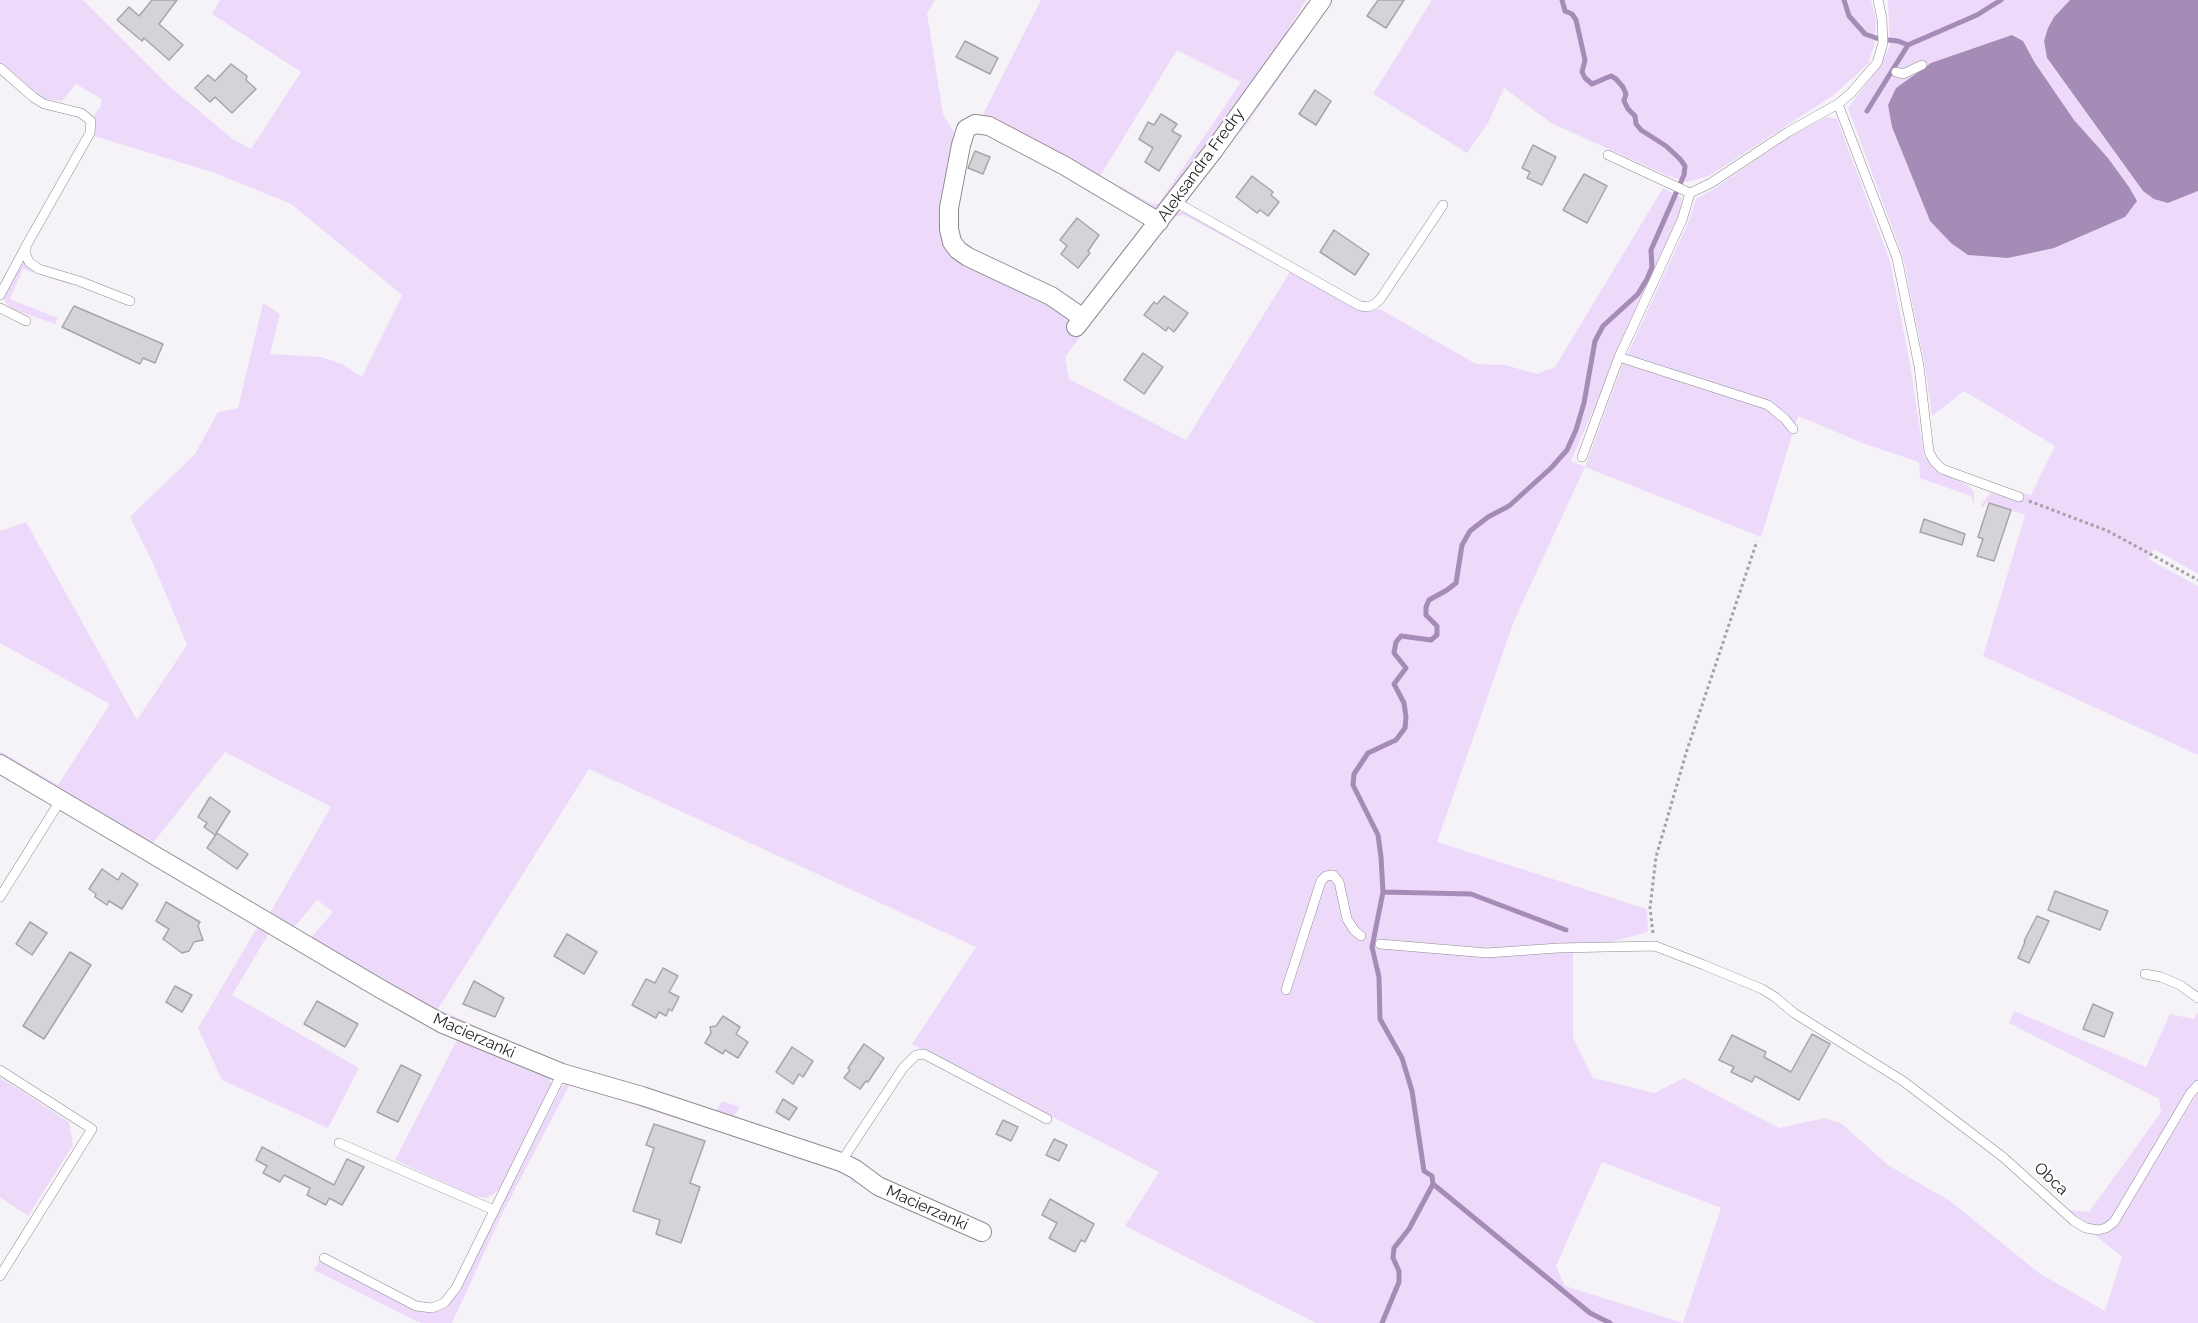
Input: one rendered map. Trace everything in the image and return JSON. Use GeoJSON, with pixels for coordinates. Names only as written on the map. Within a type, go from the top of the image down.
{"type":"FeatureCollection","features":[{"type":"Feature","properties":{"kind":"street","name":"Aleksandra Fredry"},"geometry":{"type":"LineString","coordinates":[[1159,222],[1065,166],[989,126],[975,124],[966,129],[949,208],[949,229],[952,242],[957,250],[968,257],[1051,297],[1079,322],[1159,222],[1322,0]]}},
{"type":"Feature","properties":{"kind":"street","name":"Macierzanki"},"geometry":{"type":"LineString","coordinates":[[0,764],[414,1009],[472,1037],[562,1073],[653,1100],[841,1162],[878,1186],[982,1233]]}},
{"type":"Feature","properties":{"kind":"lane"},"geometry":{"type":"LineString","coordinates":[[1608,155],[1686,191],[1711,183],[1788,132],[1838,104],[1851,93],[1877,63],[1883,43],[1878,0]]}},
{"type":"Feature","properties":{"kind":"lane"},"geometry":{"type":"LineString","coordinates":[[1877,63],[1903,74],[1922,65]]}},
{"type":"Feature","properties":{"kind":"lane"},"geometry":{"type":"LineString","coordinates":[[0,68],[33,98],[44,104],[81,113],[88,117],[92,126],[0,295]]}},
{"type":"Feature","properties":{"kind":"lane"},"geometry":{"type":"LineString","coordinates":[[1838,104],[1897,258],[1919,366],[1929,452],[1942,469],[2019,497]]}},
{"type":"Feature","properties":{"kind":"lane"},"geometry":{"type":"LineString","coordinates":[[1582,457],[1620,357],[1682,220],[1686,191]]}},
{"type":"Feature","properties":{"kind":"lane"},"geometry":{"type":"LineString","coordinates":[[1174,201],[1360,306],[1368,307],[1382,298],[1436,211],[1443,205]]}},
{"type":"Feature","properties":{"kind":"lane"},"geometry":{"type":"LineString","coordinates":[[26,246],[29,262],[39,269],[79,281],[130,301]]}},
{"type":"Feature","properties":{"kind":"lane"},"geometry":{"type":"LineString","coordinates":[[0,308],[26,321]]}},
{"type":"Feature","properties":{"kind":"lane"},"geometry":{"type":"LineString","coordinates":[[1620,357],[1768,405],[1785,418],[1793,429]]}},
{"type":"Feature","properties":{"kind":"lane"},"geometry":{"type":"LineString","coordinates":[[0,897],[60,801]]}},
{"type":"Feature","properties":{"kind":"lane"},"geometry":{"type":"LineString","coordinates":[[1286,990],[1321,881],[1326,876],[1333,875],[1339,882],[1347,919],[1361,936]]}},
{"type":"Feature","properties":{"kind":"lane"},"geometry":{"type":"LineString","coordinates":[[1380,944],[1487,953],[1558,948],[1655,946]]}},
{"type":"Feature","properties":{"kind":"lane","name":"Obca"},"geometry":{"type":"LineString","coordinates":[[1655,946],[1762,989],[1775,997],[1794,1013],[1902,1081],[1977,1136],[2027,1177],[2074,1221],[2086,1228],[2098,1230],[2114,1222],[2190,1094],[2198,1085]]}},
{"type":"Feature","properties":{"kind":"lane"},"geometry":{"type":"LineString","coordinates":[[2145,974],[2161,977],[2180,985],[2198,998]]}},
{"type":"Feature","properties":{"kind":"lane"},"geometry":{"type":"LineString","coordinates":[[841,1162],[903,1068],[916,1055],[924,1054],[1047,1119]]}},
{"type":"Feature","properties":{"kind":"lane"},"geometry":{"type":"LineString","coordinates":[[0,1070],[92,1129],[0,1276]]}},
{"type":"Feature","properties":{"kind":"lane"},"geometry":{"type":"LineString","coordinates":[[324,1258],[416,1306],[432,1308],[444,1303],[450,1297],[562,1073]]}},
{"type":"Feature","properties":{"kind":"lane"},"geometry":{"type":"LineString","coordinates":[[339,1143],[494,1210]]}},
{"type":"Feature","properties":{"kind":"path"},"geometry":{"type":"LineString","coordinates":[[2019,497],[2108,531],[2198,580]]}},
{"type":"Feature","properties":{"kind":"path"},"geometry":{"type":"LineString","coordinates":[[1655,946],[1650,909],[1656,857],[1687,750],[1757,541]]}},
{"type":"Feature","properties":{"kind":"shaded area"},"geometry":{"type":"Polygon","coordinates":[[[0,0],[83,0],[169,86],[233,139],[251,149],[301,72],[212,14],[220,0],[935,0],[927,13],[943,114],[959,141],[950,244],[1063,311],[1070,322],[1112,294],[1065,357],[1069,379],[1186,440],[1290,272],[1184,215],[1172,217],[1176,211],[1184,212],[1360,309],[1367,312],[1380,309],[1476,364],[1505,365],[1537,374],[1555,367],[1663,188],[1682,198],[1678,218],[1571,461],[1585,467],[1514,621],[1437,842],[1647,909],[1648,932],[1573,952],[1573,1038],[1593,1078],[1654,1093],[1684,1078],[1779,1128],[1825,1118],[1842,1124],[1888,1165],[1950,1201],[2039,1273],[2105,1311],[2122,1257],[2095,1235],[2111,1231],[2117,1224],[2198,1092],[2198,1323],[1683,1323],[1316,1323],[1125,1226],[1159,1172],[912,1044],[976,947],[589,769],[438,1009],[474,1025],[473,1033],[309,940],[333,912],[317,900],[293,929],[175,860],[176,856],[270,913],[331,807],[225,752],[149,848],[0,758],[0,751],[58,785],[110,704],[0,643],[0,531],[26,522],[137,720],[187,645],[152,561],[130,517],[195,454],[218,412],[238,408],[263,303],[280,314],[270,354],[321,357],[342,364],[362,377],[402,295],[291,204],[215,173],[94,136],[96,125],[94,115],[101,106],[101,99],[76,84],[62,101],[47,100],[24,86],[0,63],[0,0]],[[1602,1162],[1556,1266],[1565,1286],[1683,1323],[1721,1208],[1602,1162]]]}},
{"type":"Feature","properties":{"kind":"shaded area"},"geometry":{"type":"Polygon","coordinates":[[[1041,0],[1306,0],[1264,69],[1209,148],[1156,211],[1119,192],[1120,186],[1152,204],[1159,203],[1241,82],[1177,50],[1099,178],[983,114],[1041,0]]]}},
{"type":"Feature","properties":{"kind":"shaded area"},"geometry":{"type":"Polygon","coordinates":[[[1432,0],[1871,0],[1876,20],[1874,46],[1868,64],[1835,94],[1709,176],[1687,182],[1666,175],[1551,123],[1504,88],[1488,123],[1467,153],[1373,94],[1432,0]]]}},
{"type":"Feature","properties":{"kind":"shaded area"},"geometry":{"type":"Polygon","coordinates":[[[1888,0],[2070,0],[2054,17],[2044,41],[2047,59],[2143,191],[2168,203],[2198,191],[2198,574],[2154,549],[2148,559],[2198,586],[2198,755],[1983,656],[2025,515],[1987,502],[1980,507],[1990,493],[1996,492],[2020,500],[2023,493],[2031,495],[2055,446],[1964,391],[1932,416],[1925,366],[1903,257],[1848,108],[1881,65],[1890,46],[1888,0]],[[2012,35],[1976,49],[1888,105],[1892,127],[1930,221],[2129,187],[2108,158],[2074,120],[2029,51],[2012,35]]]}},
{"type":"Feature","properties":{"kind":"shaded area"},"geometry":{"type":"Polygon","coordinates":[[[2070,0],[2198,0],[2198,191],[2168,203],[2154,199],[2143,191],[2047,58],[2044,41],[2048,28],[2054,17],[2070,0]]]}},
{"type":"Feature","properties":{"kind":"shaded area"},"geometry":{"type":"Polygon","coordinates":[[[2012,35],[2023,41],[2035,63],[2074,120],[2108,158],[2137,201],[2125,217],[2054,248],[2008,258],[1968,255],[1951,243],[1930,221],[1892,127],[1888,105],[1896,88],[1931,63],[2012,35]]]}},
{"type":"Feature","properties":{"kind":"shaded area"},"geometry":{"type":"Polygon","coordinates":[[[1301,37],[1308,37],[1249,121],[1194,190],[1192,187],[1301,37]]]}},
{"type":"Feature","properties":{"kind":"shaded area"},"geometry":{"type":"Polygon","coordinates":[[[1827,117],[1837,119],[1890,261],[1911,370],[1924,457],[1941,472],[1969,486],[1974,492],[1974,505],[1971,496],[1920,478],[1919,462],[1865,444],[1798,416],[1761,537],[1585,467],[1622,366],[1688,223],[1696,199],[1793,135],[1827,117]]]}},
{"type":"Feature","properties":{"kind":"shaded area"},"geometry":{"type":"Polygon","coordinates":[[[22,259],[25,264],[72,283],[71,285],[23,269],[10,299],[58,318],[55,324],[10,308],[4,300],[5,293],[22,259]]]}},
{"type":"Feature","properties":{"kind":"shaded area"},"geometry":{"type":"Polygon","coordinates":[[[258,926],[269,933],[232,995],[359,1068],[328,1128],[222,1080],[198,1028],[258,926]]]}},
{"type":"Feature","properties":{"kind":"shaded area"},"geometry":{"type":"Polygon","coordinates":[[[2014,1011],[2146,1067],[2170,1014],[2194,1019],[2198,1012],[2198,1079],[2188,1091],[2110,1221],[2102,1225],[2085,1222],[2068,1210],[2089,1212],[2161,1112],[2159,1099],[2009,1023],[2014,1011]]]}},
{"type":"Feature","properties":{"kind":"shaded area"},"geometry":{"type":"Polygon","coordinates":[[[459,1036],[547,1073],[552,1086],[499,1190],[487,1198],[474,1196],[395,1160],[459,1036]]]}},
{"type":"Feature","properties":{"kind":"shaded area"},"geometry":{"type":"Polygon","coordinates":[[[0,1077],[69,1122],[73,1145],[28,1216],[0,1197],[0,1077]]]}},
{"type":"Feature","properties":{"kind":"shaded area"},"geometry":{"type":"Polygon","coordinates":[[[571,1080],[702,1120],[709,1129],[570,1084],[502,1214],[452,1323],[421,1323],[314,1270],[320,1259],[413,1308],[430,1311],[446,1305],[458,1292],[562,1086],[571,1080]]]}},
{"type":"Feature","properties":{"kind":"shaded area"},"geometry":{"type":"Polygon","coordinates":[[[722,1101],[740,1107],[730,1121],[716,1111],[722,1101]]]}},
{"type":"Feature","properties":{"kind":"shaded area"},"geometry":{"type":"Polygon","coordinates":[[[733,1132],[845,1170],[858,1184],[852,1182],[848,1175],[730,1136],[733,1132]]]}},
{"type":"Feature","properties":{"kind":"building"},"geometry":{"type":"Polygon","coordinates":[[[152,0],[177,0],[159,24],[183,45],[169,60],[144,38],[142,41],[117,20],[129,7],[139,16],[152,0]]]}},
{"type":"Feature","properties":{"kind":"building"},"geometry":{"type":"Polygon","coordinates":[[[1378,0],[1404,0],[1386,28],[1367,16],[1378,0]]]}},
{"type":"Feature","properties":{"kind":"building"},"geometry":{"type":"Polygon","coordinates":[[[965,41],[998,58],[990,74],[956,57],[965,41]]]}},
{"type":"Feature","properties":{"kind":"building"},"geometry":{"type":"Polygon","coordinates":[[[231,64],[247,76],[246,80],[256,89],[232,113],[215,97],[210,102],[195,88],[208,75],[215,81],[231,64]]]}},
{"type":"Feature","properties":{"kind":"building"},"geometry":{"type":"Polygon","coordinates":[[[1315,90],[1331,101],[1316,125],[1299,114],[1315,90]]]}},
{"type":"Feature","properties":{"kind":"building"},"geometry":{"type":"Polygon","coordinates":[[[1161,114],[1177,124],[1172,131],[1181,136],[1159,171],[1145,162],[1153,148],[1139,139],[1148,122],[1154,125],[1161,114]]]}},
{"type":"Feature","properties":{"kind":"building"},"geometry":{"type":"Polygon","coordinates":[[[1533,145],[1556,157],[1542,185],[1527,178],[1530,172],[1522,168],[1533,145]]]}},
{"type":"Feature","properties":{"kind":"building"},"geometry":{"type":"Polygon","coordinates":[[[975,151],[990,157],[983,174],[968,168],[975,151]]]}},
{"type":"Feature","properties":{"kind":"building"},"geometry":{"type":"Polygon","coordinates":[[[1584,174],[1607,186],[1587,223],[1563,210],[1584,174]]]}},
{"type":"Feature","properties":{"kind":"building"},"geometry":{"type":"Polygon","coordinates":[[[1252,176],[1273,192],[1271,195],[1279,202],[1268,216],[1260,210],[1257,213],[1236,197],[1252,176]]]}},
{"type":"Feature","properties":{"kind":"building"},"geometry":{"type":"Polygon","coordinates":[[[1077,218],[1099,235],[1088,251],[1090,253],[1078,268],[1061,254],[1067,246],[1060,240],[1077,218]]]}},
{"type":"Feature","properties":{"kind":"building"},"geometry":{"type":"Polygon","coordinates":[[[1334,230],[1369,254],[1355,275],[1320,252],[1334,230]]]}},
{"type":"Feature","properties":{"kind":"building"},"geometry":{"type":"Polygon","coordinates":[[[1164,296],[1188,313],[1174,332],[1168,327],[1166,331],[1144,315],[1154,302],[1157,304],[1164,296]]]}},
{"type":"Feature","properties":{"kind":"building"},"geometry":{"type":"Polygon","coordinates":[[[74,306],[163,344],[155,363],[143,358],[140,364],[62,327],[74,306]]]}},
{"type":"Feature","properties":{"kind":"building"},"geometry":{"type":"Polygon","coordinates":[[[1143,353],[1163,367],[1144,394],[1124,380],[1143,353]]]}},
{"type":"Feature","properties":{"kind":"building"},"geometry":{"type":"Polygon","coordinates":[[[1989,503],[2011,510],[1994,561],[1977,556],[1983,539],[1978,537],[1989,503]]]}},
{"type":"Feature","properties":{"kind":"building"},"geometry":{"type":"Polygon","coordinates":[[[1924,519],[1965,534],[1962,545],[1920,532],[1924,519]]]}},
{"type":"Feature","properties":{"kind":"building"},"geometry":{"type":"Polygon","coordinates":[[[210,797],[230,811],[215,835],[204,827],[207,823],[198,817],[210,797]]]}},
{"type":"Feature","properties":{"kind":"building"},"geometry":{"type":"Polygon","coordinates":[[[217,833],[248,854],[237,869],[207,848],[217,833]]]}},
{"type":"Feature","properties":{"kind":"building"},"geometry":{"type":"Polygon","coordinates":[[[102,869],[118,880],[122,873],[138,884],[122,909],[109,901],[107,905],[95,897],[96,894],[89,889],[102,869]]]}},
{"type":"Feature","properties":{"kind":"building"},"geometry":{"type":"Polygon","coordinates":[[[2055,891],[2108,911],[2100,930],[2048,910],[2055,891]]]}},
{"type":"Feature","properties":{"kind":"building"},"geometry":{"type":"Polygon","coordinates":[[[166,902],[200,922],[198,926],[203,940],[194,942],[189,951],[182,953],[163,939],[169,929],[156,921],[166,902]]]}},
{"type":"Feature","properties":{"kind":"building"},"geometry":{"type":"Polygon","coordinates":[[[2037,916],[2049,921],[2029,963],[2018,958],[2037,916]]]}},
{"type":"Feature","properties":{"kind":"building"},"geometry":{"type":"Polygon","coordinates":[[[30,922],[47,933],[32,955],[16,944],[30,922]]]}},
{"type":"Feature","properties":{"kind":"building"},"geometry":{"type":"Polygon","coordinates":[[[567,934],[597,952],[584,974],[554,956],[567,934]]]}},
{"type":"Feature","properties":{"kind":"building"},"geometry":{"type":"Polygon","coordinates":[[[70,952],[91,965],[44,1039],[23,1026],[70,952]]]}},
{"type":"Feature","properties":{"kind":"building"},"geometry":{"type":"Polygon","coordinates":[[[663,968],[678,976],[669,992],[679,997],[672,1011],[669,1009],[666,1016],[659,1012],[656,1018],[632,1005],[646,979],[655,983],[663,968]]]}},
{"type":"Feature","properties":{"kind":"building"},"geometry":{"type":"Polygon","coordinates":[[[474,981],[504,998],[495,1017],[463,1004],[474,981]]]}},
{"type":"Feature","properties":{"kind":"building"},"geometry":{"type":"Polygon","coordinates":[[[175,986],[192,995],[182,1012],[166,1002],[175,986]]]}},
{"type":"Feature","properties":{"kind":"building"},"geometry":{"type":"Polygon","coordinates":[[[317,1001],[358,1024],[345,1047],[304,1024],[317,1001]]]}},
{"type":"Feature","properties":{"kind":"building"},"geometry":{"type":"Polygon","coordinates":[[[2093,1004],[2113,1013],[2104,1037],[2083,1029],[2093,1004]]]}},
{"type":"Feature","properties":{"kind":"building"},"geometry":{"type":"Polygon","coordinates":[[[723,1016],[740,1027],[736,1034],[748,1042],[738,1058],[725,1050],[723,1054],[705,1043],[711,1033],[710,1027],[716,1026],[723,1016]]]}},
{"type":"Feature","properties":{"kind":"building"},"geometry":{"type":"Polygon","coordinates":[[[1812,1034],[1830,1044],[1799,1100],[1755,1076],[1752,1082],[1731,1072],[1734,1067],[1719,1060],[1732,1035],[1766,1052],[1764,1057],[1791,1072],[1812,1034]]]}},
{"type":"Feature","properties":{"kind":"building"},"geometry":{"type":"Polygon","coordinates":[[[864,1044],[884,1058],[868,1082],[866,1081],[860,1089],[844,1078],[864,1044]]]}},
{"type":"Feature","properties":{"kind":"building"},"geometry":{"type":"Polygon","coordinates":[[[792,1047],[813,1061],[803,1077],[799,1074],[793,1084],[776,1072],[792,1047]]]}},
{"type":"Feature","properties":{"kind":"building"},"geometry":{"type":"Polygon","coordinates":[[[401,1065],[421,1075],[398,1122],[377,1112],[401,1065]]]}},
{"type":"Feature","properties":{"kind":"building"},"geometry":{"type":"Polygon","coordinates":[[[783,1099],[797,1108],[789,1120],[776,1112],[783,1099]]]}},
{"type":"Feature","properties":{"kind":"building"},"geometry":{"type":"Polygon","coordinates":[[[1003,1120],[1018,1127],[1011,1141],[996,1134],[1003,1120]]]}},
{"type":"Feature","properties":{"kind":"building"},"geometry":{"type":"Polygon","coordinates":[[[654,1124],[705,1141],[690,1183],[700,1187],[681,1243],[656,1234],[660,1220],[633,1211],[654,1148],[646,1145],[654,1124]]]}},
{"type":"Feature","properties":{"kind":"building"},"geometry":{"type":"Polygon","coordinates":[[[1054,1139],[1067,1145],[1059,1161],[1046,1155],[1054,1139]]]}},
{"type":"Feature","properties":{"kind":"building"},"geometry":{"type":"Polygon","coordinates":[[[262,1147],[334,1185],[347,1159],[364,1167],[342,1205],[329,1198],[326,1205],[307,1195],[310,1188],[284,1175],[280,1182],[263,1173],[267,1166],[256,1160],[262,1147]]]}},
{"type":"Feature","properties":{"kind":"building"},"geometry":{"type":"Polygon","coordinates":[[[1050,1199],[1094,1224],[1085,1242],[1081,1240],[1075,1252],[1049,1238],[1057,1223],[1042,1215],[1050,1199]]]}},
{"type":"Feature","properties":{"kind":"waterway"},"geometry":{"type":"LineString","coordinates":[[1382,1323],[1399,1282],[1399,1271],[1393,1258],[1394,1248],[1409,1229],[1433,1184],[1432,1176],[1424,1171],[1412,1091],[1402,1058],[1380,1019],[1379,977],[1372,947],[1383,892],[1381,857],[1378,835],[1353,785],[1354,774],[1368,753],[1396,740],[1405,728],[1404,703],[1394,684],[1406,668],[1394,653],[1396,642],[1401,636],[1431,640],[1437,635],[1437,626],[1426,615],[1426,607],[1429,600],[1456,583],[1462,545],[1470,531],[1488,517],[1509,506],[1551,468],[1567,450],[1584,403],[1595,341],[1603,326],[1638,294],[1647,279],[1652,267],[1651,250],[1684,175],[1685,166],[1680,159],[1636,124],[1635,116],[1624,101],[1626,94],[1623,87],[1616,79],[1611,76],[1592,84],[1585,78],[1582,72],[1585,60],[1576,20],[1572,14],[1565,11],[1562,0]]}},
{"type":"Feature","properties":{"kind":"waterway"},"geometry":{"type":"LineString","coordinates":[[1844,0],[1849,16],[1865,34],[1908,45],[1977,15],[2001,0]]}},
{"type":"Feature","properties":{"kind":"waterway"},"geometry":{"type":"LineString","coordinates":[[1867,111],[1908,45]]}},
{"type":"Feature","properties":{"kind":"waterway"},"geometry":{"type":"LineString","coordinates":[[1383,892],[1471,894],[1566,930]]}},
{"type":"Feature","properties":{"kind":"waterway"},"geometry":{"type":"LineString","coordinates":[[1433,1184],[1590,1313],[1610,1323]]}}]}
